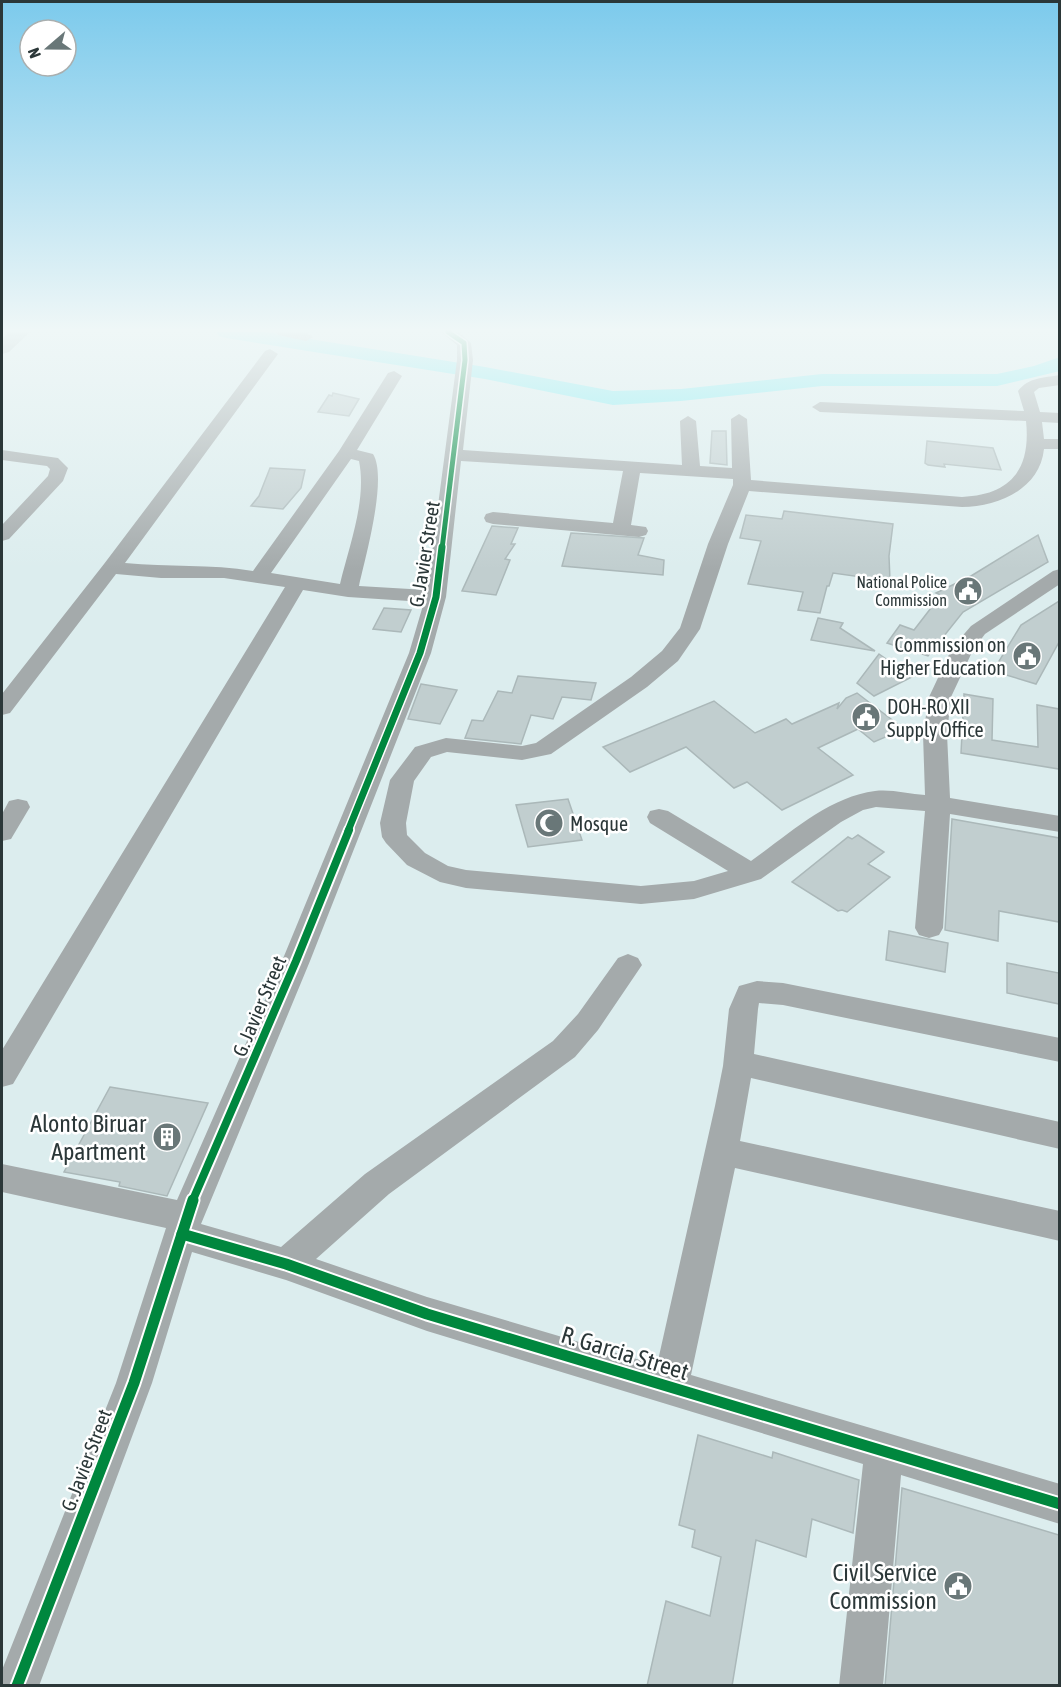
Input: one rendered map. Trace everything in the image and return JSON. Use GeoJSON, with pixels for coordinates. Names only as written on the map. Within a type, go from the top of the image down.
{"type":"FeatureCollection","features":[{"type":"Feature","properties":{"kind":"street"},"geometry":{"type":"LineString","coordinates":[[2,708],[111,568],[228,411]]}},
{"type":"Feature","properties":{"kind":"street"},"geometry":{"type":"LineString","coordinates":[[258,578],[347,452],[373,411]]}},
{"type":"Feature","properties":{"kind":"street","name":"G. Javier Street"},"geometry":{"type":"LineString","coordinates":[[17,1686],[134,1383],[184,1226],[296,961],[420,653],[436,597],[460,411]]}},
{"type":"Feature","properties":{"kind":"street"},"geometry":{"type":"LineString","coordinates":[[900,411],[1059,418]]}},
{"type":"Feature","properties":{"kind":"street"},"geometry":{"type":"LineString","coordinates":[[455,454],[691,470],[742,479],[979,502],[1003,493],[1028,474],[1033,461],[1035,444],[1032,411]]}},
{"type":"Feature","properties":{"kind":"street"},"geometry":{"type":"LineString","coordinates":[[739,419],[742,479],[690,629],[670,656],[639,682],[543,749],[522,753],[446,745],[423,752],[402,780],[393,823],[395,837],[404,849],[416,860],[440,873],[466,879],[641,895],[694,890],[752,873],[832,816],[855,804],[876,799],[938,804],[1059,824]]}},
{"type":"Feature","properties":{"kind":"street"},"geometry":{"type":"LineString","coordinates":[[688,421],[691,470]]}},
{"type":"Feature","properties":{"kind":"street"},"geometry":{"type":"LineString","coordinates":[[1035,444],[1059,444]]}},
{"type":"Feature","properties":{"kind":"street"},"geometry":{"type":"LineString","coordinates":[[347,452],[367,458],[370,473],[348,591]]}},
{"type":"Feature","properties":{"kind":"street"},"geometry":{"type":"LineString","coordinates":[[2,456],[52,462],[59,468],[57,477],[2,535]]}},
{"type":"Feature","properties":{"kind":"street"},"geometry":{"type":"LineString","coordinates":[[493,518],[630,530],[633,465]]}},
{"type":"Feature","properties":{"kind":"street"},"geometry":{"type":"LineString","coordinates":[[111,568],[180,573],[224,572],[348,591],[436,597]]}},
{"type":"Feature","properties":{"kind":"street"},"geometry":{"type":"LineString","coordinates":[[929,928],[938,804],[934,734],[940,697],[963,648],[978,630],[996,615],[1059,575]]}},
{"type":"Feature","properties":{"kind":"street"},"geometry":{"type":"LineString","coordinates":[[2,1075],[297,584]]}},
{"type":"Feature","properties":{"kind":"street"},"geometry":{"type":"LineString","coordinates":[[2,833],[18,807]]}},
{"type":"Feature","properties":{"kind":"street"},"geometry":{"type":"LineString","coordinates":[[659,817],[752,873]]}},
{"type":"Feature","properties":{"kind":"street"},"geometry":{"type":"LineString","coordinates":[[286,1264],[377,1184],[564,1048],[588,1022],[628,965]]}},
{"type":"Feature","properties":{"kind":"street"},"geometry":{"type":"LineString","coordinates":[[670,1386],[722,1151],[738,1063],[746,999],[749,994],[757,992],[794,996],[1059,1050]]}},
{"type":"Feature","properties":{"kind":"street"},"geometry":{"type":"LineString","coordinates":[[738,1063],[1059,1136]]}},
{"type":"Feature","properties":{"kind":"street"},"geometry":{"type":"LineString","coordinates":[[722,1151],[1059,1226]]}},
{"type":"Feature","properties":{"kind":"street","name":"R. Garcia Street"},"geometry":{"type":"LineString","coordinates":[[2,1178],[184,1226],[427,1314],[1059,1504]]}},
{"type":"Feature","properties":{"kind":"street"},"geometry":{"type":"LineString","coordinates":[[861,1686],[884,1451]]}},
{"type":"Feature","properties":{"kind":"building"},"geometry":{"type":"Polygon","coordinates":[[[319,411],[352,411],[349,416],[319,411]]]}},
{"type":"Feature","properties":{"kind":"building"},"geometry":{"type":"Polygon","coordinates":[[[712,431],[726,431],[727,465],[710,463],[712,431]]]}},
{"type":"Feature","properties":{"kind":"building"},"geometry":{"type":"Polygon","coordinates":[[[927,441],[993,448],[1001,470],[944,464],[945,467],[928,465],[925,463],[927,441]]]}},
{"type":"Feature","properties":{"kind":"building"},"geometry":{"type":"Polygon","coordinates":[[[270,468],[305,470],[301,488],[283,509],[251,506],[259,496],[270,468]]]}},
{"type":"Feature","properties":{"kind":"building"},"geometry":{"type":"Polygon","coordinates":[[[784,511],[893,524],[889,556],[890,581],[833,573],[820,613],[798,610],[803,592],[748,584],[761,541],[740,538],[746,515],[782,519],[784,511]]]}},
{"type":"Feature","properties":{"kind":"building"},"geometry":{"type":"Polygon","coordinates":[[[492,526],[518,528],[511,544],[515,544],[505,559],[510,560],[496,595],[462,591],[492,526]]]}},
{"type":"Feature","properties":{"kind":"building"},"geometry":{"type":"Polygon","coordinates":[[[571,533],[644,538],[638,555],[664,560],[663,575],[562,566],[571,533]]]}},
{"type":"Feature","properties":{"kind":"building"},"geometry":{"type":"Polygon","coordinates":[[[1038,535],[1048,562],[963,612],[928,656],[887,643],[900,625],[914,630],[941,595],[936,593],[971,576],[1038,535]]]}},
{"type":"Feature","properties":{"kind":"building","name":"Commission on Higher Education"},"geometry":{"type":"Polygon","coordinates":[[[1059,601],[1059,642],[1036,684],[993,671],[1021,625],[1059,601]]]}},
{"type":"Feature","properties":{"kind":"building"},"geometry":{"type":"Polygon","coordinates":[[[384,608],[411,610],[401,632],[373,629],[384,608]]]}},
{"type":"Feature","properties":{"kind":"building"},"geometry":{"type":"Polygon","coordinates":[[[818,618],[843,623],[840,628],[875,651],[811,640],[818,618]]]}},
{"type":"Feature","properties":{"kind":"building"},"geometry":{"type":"Polygon","coordinates":[[[879,654],[912,677],[874,696],[857,683],[879,654]]]}},
{"type":"Feature","properties":{"kind":"building"},"geometry":{"type":"Polygon","coordinates":[[[518,676],[596,683],[591,700],[562,697],[553,719],[531,715],[521,744],[465,738],[472,720],[483,721],[498,691],[512,693],[518,676]]]}},
{"type":"Feature","properties":{"kind":"building"},"geometry":{"type":"Polygon","coordinates":[[[421,684],[457,690],[440,724],[408,719],[421,684]]]}},
{"type":"Feature","properties":{"kind":"building"},"geometry":{"type":"Polygon","coordinates":[[[857,693],[904,729],[874,742],[858,729],[818,748],[853,775],[782,810],[747,782],[734,788],[686,747],[630,772],[603,747],[714,701],[755,733],[786,719],[792,724],[839,703],[837,709],[846,698],[857,693]]]}},
{"type":"Feature","properties":{"kind":"building"},"geometry":{"type":"Polygon","coordinates":[[[964,694],[993,699],[992,740],[1038,747],[1037,705],[1059,709],[1059,769],[961,753],[964,694]]]}},
{"type":"Feature","properties":{"kind":"building","name":"Mosque"},"geometry":{"type":"Polygon","coordinates":[[[568,799],[582,840],[528,847],[516,805],[568,799]]]}},
{"type":"Feature","properties":{"kind":"building"},"geometry":{"type":"Polygon","coordinates":[[[952,819],[1059,838],[1059,922],[999,911],[998,941],[945,930],[952,819]]]}},
{"type":"Feature","properties":{"kind":"building"},"geometry":{"type":"Polygon","coordinates":[[[858,835],[884,852],[868,864],[890,877],[847,912],[838,911],[792,882],[848,837],[852,839],[858,835]]]}},
{"type":"Feature","properties":{"kind":"building"},"geometry":{"type":"Polygon","coordinates":[[[889,931],[948,943],[945,972],[886,960],[889,931]]]}},
{"type":"Feature","properties":{"kind":"building"},"geometry":{"type":"Polygon","coordinates":[[[1007,963],[1059,973],[1059,1004],[1007,993],[1007,963]]]}},
{"type":"Feature","properties":{"kind":"building","name":"Alonto Biruar Apartment"},"geometry":{"type":"Polygon","coordinates":[[[110,1087],[208,1103],[167,1196],[119,1186],[120,1182],[64,1172],[110,1087]]]}},
{"type":"Feature","properties":{"kind":"building"},"geometry":{"type":"Polygon","coordinates":[[[698,1435],[772,1458],[773,1452],[859,1480],[853,1533],[812,1519],[806,1557],[756,1540],[732,1686],[647,1686],[666,1601],[710,1616],[721,1557],[692,1547],[695,1530],[679,1525],[698,1435]]]}},
{"type":"Feature","properties":{"kind":"building"},"geometry":{"type":"Polygon","coordinates":[[[902,1488],[1059,1535],[1059,1686],[885,1686],[902,1488]]]}},
{"type":"Feature","properties":{"kind":"cycle path"},"geometry":{"type":"LineString","coordinates":[[17,1686],[134,1383],[186,1217],[296,961],[420,653],[436,597],[459,411]]}},
{"type":"Feature","properties":{"kind":"cycle path"},"geometry":{"type":"LineString","coordinates":[[182,1234],[286,1264],[427,1314],[1060,1504]]}},
{"type":"Feature","properties":{"kind":"place","name":"National Police Commission"},"geometry":{"type":"Point","coordinates":[968,591]}},
{"type":"Feature","properties":{"kind":"place","name":"Commission on Higher Education"},"geometry":{"type":"Point","coordinates":[1027,656]}},
{"type":"Feature","properties":{"kind":"place","name":"DOH-RO XII Supply Office"},"geometry":{"type":"Point","coordinates":[866,717]}},
{"type":"Feature","properties":{"kind":"place","name":"Mosque"},"geometry":{"type":"Point","coordinates":[549,823]}},
{"type":"Feature","properties":{"kind":"place","name":"Alonto Biruar Apartment"},"geometry":{"type":"Point","coordinates":[167,1137]}},
{"type":"Feature","properties":{"kind":"place","name":"Civil Service Commission"},"geometry":{"type":"Point","coordinates":[958,1586]}}]}
